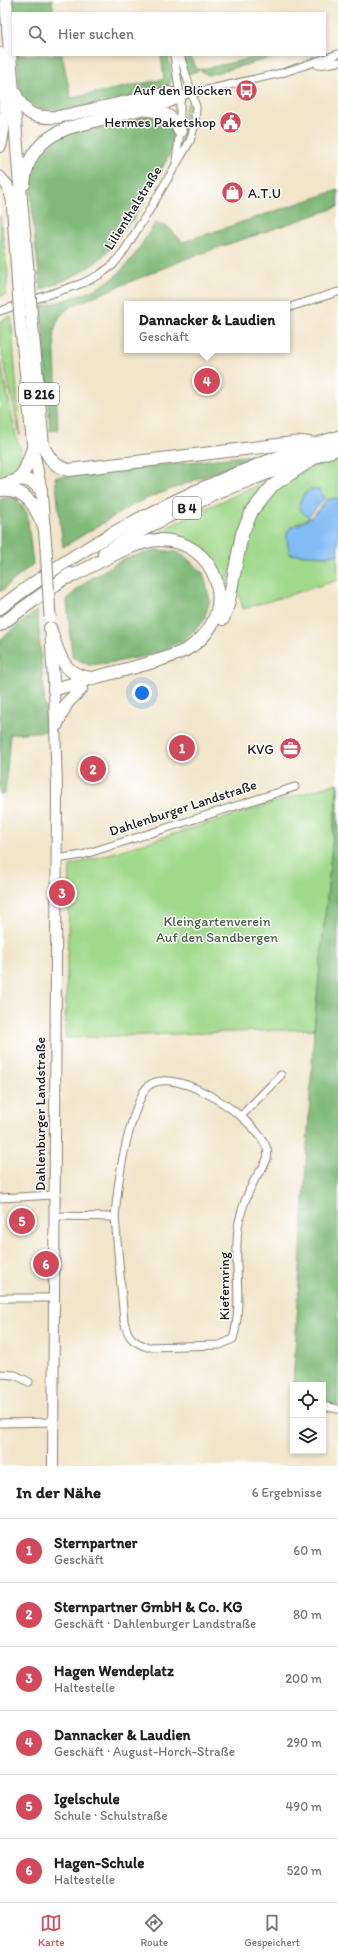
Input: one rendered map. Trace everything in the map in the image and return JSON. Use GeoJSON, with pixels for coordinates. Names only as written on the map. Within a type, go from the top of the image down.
{"type":"FeatureCollection","features":[{"type":"Feature","properties":{"kind":"highway","name":"B 216"},"geometry":{"type":"LineString","coordinates":[[6,0],[12,86],[16,200]]}},
{"type":"Feature","properties":{"kind":"highway","name":"B 216"},"geometry":{"type":"LineString","coordinates":[[0,54],[16,200],[26,316],[35,342],[38,447]]}},
{"type":"Feature","properties":{"kind":"highway"},"geometry":{"type":"LineString","coordinates":[[12,86],[23,108],[30,115],[41,118],[58,117],[168,93],[180,96]]}},
{"type":"Feature","properties":{"kind":"highway"},"geometry":{"type":"LineString","coordinates":[[16,200],[28,161],[44,140],[68,128],[167,102],[180,96]]}},
{"type":"Feature","properties":{"kind":"highway"},"geometry":{"type":"LineString","coordinates":[[142,109],[161,111],[177,124],[180,131]]}},
{"type":"Feature","properties":{"kind":"highway"},"geometry":{"type":"LineString","coordinates":[[0,146],[3,138],[6,114]]}},
{"type":"Feature","properties":{"kind":"highway","name":"B 4"},"geometry":{"type":"LineString","coordinates":[[0,625],[63,579],[109,550],[181,511],[317,450],[338,437]]}},
{"type":"Feature","properties":{"kind":"highway"},"geometry":{"type":"LineString","coordinates":[[18,479],[38,447],[58,467],[70,470],[302,442],[317,450],[272,486],[252,511],[242,534],[224,616],[219,628],[204,644],[179,658],[82,689],[66,691],[54,690]]}},
{"type":"Feature","properties":{"kind":"highway","name":"B 4"},"geometry":{"type":"LineString","coordinates":[[0,608],[59,565],[176,500],[251,467],[317,450],[338,449]]}},
{"type":"Feature","properties":{"kind":"highway"},"geometry":{"type":"LineString","coordinates":[[0,486],[18,479],[30,480],[41,490]]}},
{"type":"Feature","properties":{"kind":"highway"},"geometry":{"type":"LineString","coordinates":[[0,490],[14,490],[28,497],[44,526]]}},
{"type":"Feature","properties":{"kind":"highway"},"geometry":{"type":"LineString","coordinates":[[54,690],[178,653],[191,647],[201,640],[207,632],[217,614],[219,598],[216,580],[210,567],[192,549],[169,541],[157,540],[135,546],[63,579]]}},
{"type":"Feature","properties":{"kind":"highway"},"geometry":{"type":"LineString","coordinates":[[0,601],[11,594],[21,592]]}},
{"type":"Feature","properties":{"kind":"highway"},"geometry":{"type":"LineString","coordinates":[[50,622],[66,667],[78,676],[97,678]]}},
{"type":"Feature","properties":{"kind":"highway"},"geometry":{"type":"LineString","coordinates":[[56,729],[67,703],[82,689]]}},
{"type":"Feature","properties":{"kind":"main road"},"geometry":{"type":"LineString","coordinates":[[0,177],[16,200]]}},
{"type":"Feature","properties":{"kind":"main road","name":"B 216"},"geometry":{"type":"LineString","coordinates":[[38,447],[46,548],[56,729]]}},
{"type":"Feature","properties":{"kind":"main road","name":"Dahlenburger Landstraße"},"geometry":{"type":"LineString","coordinates":[[53,1466],[56,729]]}},
{"type":"Feature","properties":{"kind":"street"},"geometry":{"type":"LineString","coordinates":[[300,68],[338,54]]}},
{"type":"Feature","properties":{"kind":"street"},"geometry":{"type":"LineString","coordinates":[[174,56],[180,96],[300,68],[338,62]]}},
{"type":"Feature","properties":{"kind":"street"},"geometry":{"type":"LineString","coordinates":[[180,56],[193,93]]}},
{"type":"Feature","properties":{"kind":"street","name":"Lilienthalstraße"},"geometry":{"type":"LineString","coordinates":[[0,311],[83,283],[99,275],[113,264],[139,229],[175,163],[190,141],[195,124],[196,108],[193,93]]}},
{"type":"Feature","properties":{"kind":"street","name":"Lilienthalstraße"},"geometry":{"type":"LineString","coordinates":[[175,163],[180,131],[180,96]]}},
{"type":"Feature","properties":{"kind":"street"},"geometry":{"type":"LineString","coordinates":[[290,307],[338,292]]}},
{"type":"Feature","properties":{"kind":"street","name":"Dahlenburger Landstraße"},"geometry":{"type":"LineString","coordinates":[[56,859],[82,855],[295,787]]}},
{"type":"Feature","properties":{"kind":"street"},"geometry":{"type":"LineString","coordinates":[[241,1116],[281,1075]]}},
{"type":"Feature","properties":{"kind":"street","name":"Kiefernring"},"geometry":{"type":"LineString","coordinates":[[166,1081],[179,1083],[211,1095],[241,1116],[262,1138],[268,1150],[267,1161],[255,1179],[246,1199],[239,1222],[237,1245],[237,1326],[233,1339],[220,1345],[147,1347],[136,1343],[128,1334],[124,1321],[115,1217],[117,1193],[124,1150],[133,1119],[148,1086],[155,1082],[166,1081]]}},
{"type":"Feature","properties":{"kind":"street"},"geometry":{"type":"LineString","coordinates":[[0,1198],[54,1195]]}},
{"type":"Feature","properties":{"kind":"street"},"geometry":{"type":"LineString","coordinates":[[54,1216],[115,1217]]}},
{"type":"Feature","properties":{"kind":"street"},"geometry":{"type":"LineString","coordinates":[[0,1298],[53,1298]]}},
{"type":"Feature","properties":{"kind":"street"},"geometry":{"type":"LineString","coordinates":[[0,1374],[16,1375],[29,1382]]}},
{"type":"Feature","properties":{"kind":"street"},"geometry":{"type":"LineString","coordinates":[[326,1407],[338,1409]]}},
{"type":"Feature","properties":{"kind":"street"},"geometry":{"type":"LineString","coordinates":[[0,1424],[53,1422]]}},
{"type":"Feature","properties":{"kind":"green space"},"geometry":{"type":"Polygon","coordinates":[[[13,0],[52,0],[54,12],[14,12],[13,0]]]}},
{"type":"Feature","properties":{"kind":"green space"},"geometry":{"type":"Polygon","coordinates":[[[17,56],[62,56],[71,98],[164,79],[161,56],[168,56],[172,80],[167,87],[156,92],[61,110],[39,109],[20,97],[17,56]]]}},
{"type":"Feature","properties":{"kind":"green space"},"geometry":{"type":"Polygon","coordinates":[[[183,56],[190,56],[198,70],[262,56],[278,56],[208,75],[200,70],[188,74],[183,56]]]}},
{"type":"Feature","properties":{"kind":"green space"},"geometry":{"type":"Polygon","coordinates":[[[188,103],[191,108],[192,121],[179,154],[185,109],[188,103]]]}},
{"type":"Feature","properties":{"kind":"green space"},"geometry":{"type":"Polygon","coordinates":[[[151,115],[164,120],[168,124],[172,133],[171,152],[133,220],[126,226],[108,251],[94,264],[68,279],[41,290],[32,208],[33,176],[35,163],[39,156],[50,143],[66,135],[102,124],[151,115]]]}},
{"type":"Feature","properties":{"kind":"green space"},"geometry":{"type":"Polygon","coordinates":[[[338,190],[338,207],[188,258],[71,306],[60,316],[54,330],[58,430],[50,431],[41,307],[87,293],[112,279],[131,260],[155,223],[160,223],[168,227],[183,242],[338,190]]]}},
{"type":"Feature","properties":{"kind":"green space"},"geometry":{"type":"Polygon","coordinates":[[[0,216],[8,276],[5,295],[0,297],[0,216]]]}},
{"type":"Feature","properties":{"kind":"green space"},"geometry":{"type":"Polygon","coordinates":[[[11,316],[20,436],[0,344],[0,321],[11,316]]]}},
{"type":"Feature","properties":{"kind":"green space"},"geometry":{"type":"Polygon","coordinates":[[[0,360],[17,440],[21,449],[20,458],[12,474],[0,478],[0,360]]]}},
{"type":"Feature","properties":{"kind":"green space"},"geometry":{"type":"Polygon","coordinates":[[[262,454],[136,503],[63,547],[55,477],[262,454]]]}},
{"type":"Feature","properties":{"kind":"green space"},"geometry":{"type":"Polygon","coordinates":[[[338,460],[338,498],[326,500],[319,490],[305,493],[299,503],[310,518],[291,526],[290,554],[326,556],[338,554],[338,580],[243,609],[238,590],[242,558],[256,514],[275,489],[313,466],[338,460]]]}},
{"type":"Feature","properties":{"kind":"green space"},"geometry":{"type":"Polygon","coordinates":[[[273,478],[247,507],[226,590],[215,563],[204,549],[196,543],[177,536],[150,537],[189,516],[273,478]]]}},
{"type":"Feature","properties":{"kind":"green space"},"geometry":{"type":"Polygon","coordinates":[[[15,497],[27,513],[33,564],[0,592],[0,498],[15,497]]]}},
{"type":"Feature","properties":{"kind":"green space"},"geometry":{"type":"Polygon","coordinates":[[[155,550],[180,552],[203,573],[210,600],[203,622],[185,639],[155,654],[116,662],[89,665],[72,657],[67,599],[87,581],[124,559],[155,550]]]}},
{"type":"Feature","properties":{"kind":"green space"},"geometry":{"type":"Polygon","coordinates":[[[37,610],[47,731],[10,734],[5,794],[0,794],[0,640],[37,610]]]}},
{"type":"Feature","properties":{"kind":"green space","name":"Kleingartenverein Auf den Sandbergen"},"geometry":{"type":"Polygon","coordinates":[[[338,783],[314,1029],[65,1038],[70,866],[338,783]]]}},
{"type":"Feature","properties":{"kind":"green space"},"geometry":{"type":"Polygon","coordinates":[[[338,783],[338,1406],[326,1403],[326,1382],[293,1382],[314,1029],[338,783]]]}},
{"type":"Feature","properties":{"kind":"water"},"geometry":{"type":"Polygon","coordinates":[[[311,489],[319,490],[324,499],[308,517],[301,511],[299,504],[303,496],[311,489]]]}},
{"type":"Feature","properties":{"kind":"water"},"geometry":{"type":"Polygon","coordinates":[[[338,498],[338,554],[326,556],[290,554],[287,538],[287,533],[289,530],[309,519],[316,513],[326,500],[338,498]]]}},
{"type":"Feature","properties":{"kind":"place","name":"Auf den Blöcken"},"geometry":{"type":"Point","coordinates":[247,90]}},
{"type":"Feature","properties":{"kind":"place","name":"Hermes Paketshop"},"geometry":{"type":"Point","coordinates":[231,122]}},
{"type":"Feature","properties":{"kind":"place","name":"A.T.U"},"geometry":{"type":"Point","coordinates":[233,193]}},
{"type":"Feature","properties":{"kind":"place","name":"Dannacker & Laudien"},"geometry":{"type":"Point","coordinates":[207,381]}},
{"type":"Feature","properties":{"kind":"place","name":"Sternpartner"},"geometry":{"type":"Point","coordinates":[182,748]}},
{"type":"Feature","properties":{"kind":"place","name":"KVG"},"geometry":{"type":"Point","coordinates":[290,749]}},
{"type":"Feature","properties":{"kind":"place","name":"Sternpartner GmbH & Co. KG"},"geometry":{"type":"Point","coordinates":[93,769]}},
{"type":"Feature","properties":{"kind":"place","name":"Hagen Wendeplatz"},"geometry":{"type":"Point","coordinates":[62,893]}},
{"type":"Feature","properties":{"kind":"place","name":"Igelschule"},"geometry":{"type":"Point","coordinates":[22,1221]}},
{"type":"Feature","properties":{"kind":"place","name":"Hagen-Schule"},"geometry":{"type":"Point","coordinates":[46,1264]}}]}
